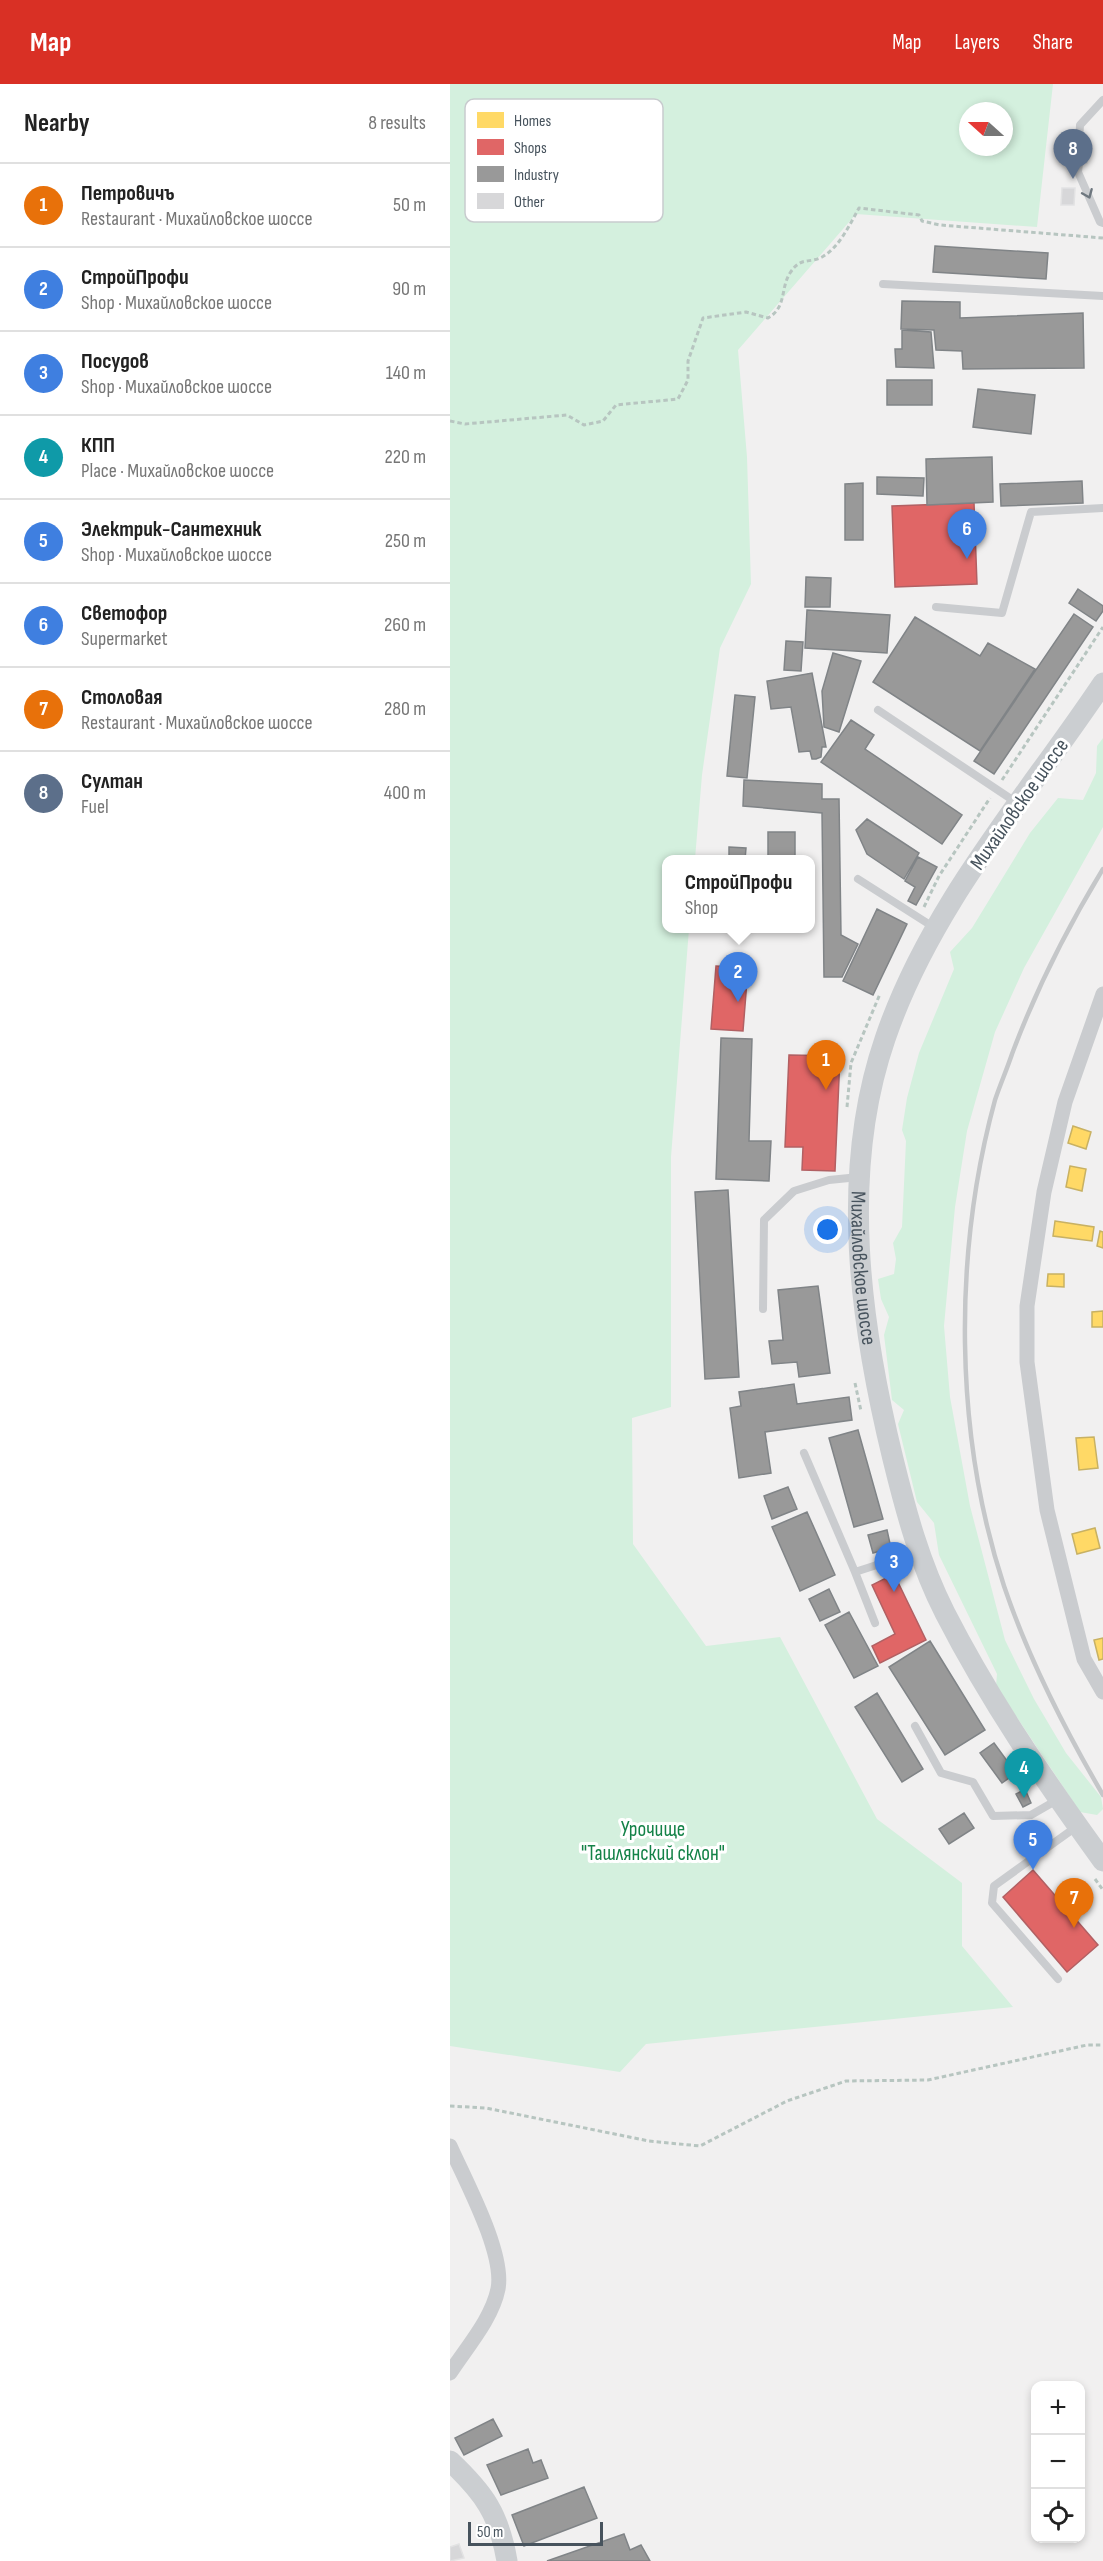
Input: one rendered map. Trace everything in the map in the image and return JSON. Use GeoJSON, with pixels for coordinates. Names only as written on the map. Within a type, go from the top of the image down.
{"type":"FeatureCollection","features":[{"type":"Feature","properties":{"kind":"main road","name":"Михайловское шоссе"},"geometry":{"type":"LineString","coordinates":[[1097,1857],[996,1704],[944,1611],[918,1551],[884,1425],[866,1334],[860,1236],[860,1176],[863,1132],[872,1083],[885,1038],[908,984],[927,924],[954,896],[1103,683]]}},
{"type":"Feature","properties":{"kind":"main road"},"geometry":{"type":"LineString","coordinates":[[450,2461],[468,2478],[491,2507],[507,2561]]}},
{"type":"Feature","properties":{"kind":"street"},"geometry":{"type":"LineString","coordinates":[[1103,994],[1065,1102],[1044,1192],[1027,1306],[1027,1362],[1047,1510],[1084,1659],[1103,1692]]}},
{"type":"Feature","properties":{"kind":"street"},"geometry":{"type":"LineString","coordinates":[[450,2146],[498,2260],[498,2289],[488,2314],[450,2373]]}},
{"type":"Feature","properties":{"kind":"lane"},"geometry":{"type":"LineString","coordinates":[[1079,143],[1080,125],[1103,100]]}},
{"type":"Feature","properties":{"kind":"lane"},"geometry":{"type":"LineString","coordinates":[[1079,163],[1078,172],[1100,222],[1103,223]]}},
{"type":"Feature","properties":{"kind":"lane"},"geometry":{"type":"LineString","coordinates":[[883,284],[1103,296]]}},
{"type":"Feature","properties":{"kind":"lane"},"geometry":{"type":"LineString","coordinates":[[936,608],[1002,613],[1031,512],[1103,508]]}},
{"type":"Feature","properties":{"kind":"lane"},"geometry":{"type":"LineString","coordinates":[[878,710],[1019,803]]}},
{"type":"Feature","properties":{"kind":"lane"},"geometry":{"type":"LineString","coordinates":[[858,879],[927,924]]}},
{"type":"Feature","properties":{"kind":"lane"},"geometry":{"type":"LineString","coordinates":[[763,1310],[764,1220],[794,1191],[829,1180],[860,1176]]}},
{"type":"Feature","properties":{"kind":"lane"},"geometry":{"type":"LineString","coordinates":[[804,1453],[875,1623]]}},
{"type":"Feature","properties":{"kind":"lane"},"geometry":{"type":"LineString","coordinates":[[855,1572],[918,1551]]}},
{"type":"Feature","properties":{"kind":"lane"},"geometry":{"type":"LineString","coordinates":[[915,1726],[941,1773],[973,1782],[993,1816],[1031,1815],[1059,1799]]}},
{"type":"Feature","properties":{"kind":"lane"},"geometry":{"type":"LineString","coordinates":[[1058,1979],[992,1903],[994,1886],[1077,1826]]}},
{"type":"Feature","properties":{"kind":"path"},"geometry":{"type":"LineString","coordinates":[[450,421],[465,424],[567,415],[584,425],[603,421],[616,405],[678,399],[688,380],[688,361],[703,318],[740,312],[768,318],[774,315],[781,306],[789,274],[801,260],[822,258],[843,236],[859,208],[919,215],[922,221],[940,225],[1103,238]]}},
{"type":"Feature","properties":{"kind":"path"},"geometry":{"type":"LineString","coordinates":[[927,924],[939,876],[1103,627]]}},
{"type":"Feature","properties":{"kind":"path"},"geometry":{"type":"LineString","coordinates":[[846,1109],[851,1063],[868,1018],[883,988]]}},
{"type":"Feature","properties":{"kind":"path"},"geometry":{"type":"LineString","coordinates":[[855,1373],[856,1396],[863,1419]]}},
{"type":"Feature","properties":{"kind":"path"},"geometry":{"type":"LineString","coordinates":[[1097,1857],[1103,1890]]}},
{"type":"Feature","properties":{"kind":"path"},"geometry":{"type":"LineString","coordinates":[[450,2106],[486,2108],[649,2141],[700,2146],[786,2101],[846,2081],[928,2080],[1087,2045],[1103,2045]]}},
{"type":"Feature","properties":{"kind":"green space","name":"Урочище \"Ташлянский склон\""},"geometry":{"type":"Polygon","coordinates":[[[450,84],[1053,84],[1037,227],[856,214],[738,350],[747,457],[751,584],[720,648],[702,775],[695,855],[662,855],[662,933],[689,933],[671,1157],[671,1407],[632,1418],[633,1544],[706,1646],[780,1637],[877,1819],[962,1883],[962,1946],[1013,2007],[646,2044],[620,2072],[450,2046],[450,84]]]}},
{"type":"Feature","properties":{"kind":"green space"},"geometry":{"type":"Polygon","coordinates":[[[1103,738],[1103,827],[1024,968],[995,1032],[967,1131],[955,1207],[944,1326],[950,1397],[970,1506],[1005,1640],[1034,1699],[1066,1753],[1101,1797],[1103,1809],[1097,1815],[1080,1812],[996,1686],[997,1674],[939,1555],[934,1523],[917,1502],[898,1424],[904,1410],[892,1400],[884,1335],[889,1317],[881,1299],[878,1279],[894,1274],[896,1259],[893,1243],[902,1227],[906,1141],[902,1130],[907,1098],[919,1053],[954,969],[950,952],[972,928],[1030,833],[1058,798],[1083,800],[1096,773],[1097,746],[1103,738]]]}},
{"type":"Feature","properties":{"kind":"building: Homes"},"geometry":{"type":"Polygon","coordinates":[[[1073,1126],[1091,1132],[1086,1149],[1068,1143],[1073,1126]]]}},
{"type":"Feature","properties":{"kind":"building: Homes"},"geometry":{"type":"Polygon","coordinates":[[[1070,1166],[1086,1169],[1082,1191],[1066,1187],[1070,1166]]]}},
{"type":"Feature","properties":{"kind":"building: Homes"},"geometry":{"type":"Polygon","coordinates":[[[1055,1221],[1094,1227],[1092,1241],[1053,1236],[1055,1221]]]}},
{"type":"Feature","properties":{"kind":"building: Homes"},"geometry":{"type":"Polygon","coordinates":[[[1100,1231],[1103,1232],[1103,1248],[1097,1246],[1100,1231]]]}},
{"type":"Feature","properties":{"kind":"building: Homes"},"geometry":{"type":"Polygon","coordinates":[[[1048,1274],[1064,1274],[1064,1287],[1047,1286],[1048,1274]]]}},
{"type":"Feature","properties":{"kind":"building: Homes"},"geometry":{"type":"Polygon","coordinates":[[[1103,1311],[1103,1327],[1092,1327],[1092,1312],[1103,1311]]]}},
{"type":"Feature","properties":{"kind":"building: Homes"},"geometry":{"type":"Polygon","coordinates":[[[1094,1437],[1098,1468],[1079,1470],[1076,1438],[1094,1437]]]}},
{"type":"Feature","properties":{"kind":"building: Homes"},"geometry":{"type":"Polygon","coordinates":[[[1095,1528],[1100,1548],[1077,1554],[1072,1534],[1095,1528]]]}},
{"type":"Feature","properties":{"kind":"building: Homes"},"geometry":{"type":"Polygon","coordinates":[[[1103,1638],[1103,1659],[1099,1660],[1094,1640],[1103,1638]]]}},
{"type":"Feature","properties":{"kind":"building: Shops"},"geometry":{"type":"Polygon","coordinates":[[[974,503],[977,584],[895,587],[892,506],[974,503]]]}},
{"type":"Feature","properties":{"kind":"building: Shops"},"geometry":{"type":"Polygon","coordinates":[[[716,966],[748,968],[743,1031],[711,1029],[716,966]]]}},
{"type":"Feature","properties":{"kind":"building: Shops"},"geometry":{"type":"Polygon","coordinates":[[[789,1055],[840,1056],[835,1171],[802,1170],[803,1147],[785,1147],[789,1055]]]}},
{"type":"Feature","properties":{"kind":"building: Shops"},"geometry":{"type":"Polygon","coordinates":[[[894,1574],[926,1640],[880,1663],[872,1646],[895,1634],[872,1585],[894,1574]]]}},
{"type":"Feature","properties":{"kind":"building: Shops"},"geometry":{"type":"Polygon","coordinates":[[[1033,1870],[1098,1945],[1067,1972],[1003,1897],[1033,1870]]]}},
{"type":"Feature","properties":{"kind":"building: Industry"},"geometry":{"type":"Polygon","coordinates":[[[935,246],[1048,253],[1046,279],[933,272],[935,246]]]}},
{"type":"Feature","properties":{"kind":"building: Industry"},"geometry":{"type":"Polygon","coordinates":[[[902,301],[960,302],[960,318],[1083,313],[1084,368],[963,369],[962,351],[936,350],[934,330],[901,329],[902,301]]]}},
{"type":"Feature","properties":{"kind":"building: Industry"},"geometry":{"type":"Polygon","coordinates":[[[902,330],[931,332],[934,368],[896,367],[895,349],[902,349],[902,330]]]}},
{"type":"Feature","properties":{"kind":"building: Industry"},"geometry":{"type":"Polygon","coordinates":[[[887,380],[932,380],[932,405],[887,405],[887,380]]]}},
{"type":"Feature","properties":{"kind":"building: Industry"},"geometry":{"type":"Polygon","coordinates":[[[978,389],[1035,395],[1031,434],[973,427],[978,389]]]}},
{"type":"Feature","properties":{"kind":"building: Industry"},"geometry":{"type":"Polygon","coordinates":[[[992,457],[993,502],[927,505],[926,459],[992,457]]]}},
{"type":"Feature","properties":{"kind":"building: Industry"},"geometry":{"type":"Polygon","coordinates":[[[877,477],[924,478],[923,496],[877,494],[877,477]]]}},
{"type":"Feature","properties":{"kind":"building: Industry"},"geometry":{"type":"Polygon","coordinates":[[[1082,481],[1083,503],[1001,506],[1000,484],[1082,481]]]}},
{"type":"Feature","properties":{"kind":"building: Industry"},"geometry":{"type":"Polygon","coordinates":[[[863,483],[863,540],[845,540],[845,484],[863,483]]]}},
{"type":"Feature","properties":{"kind":"building: Industry"},"geometry":{"type":"Polygon","coordinates":[[[806,577],[831,578],[830,607],[805,607],[806,577]]]}},
{"type":"Feature","properties":{"kind":"building: Industry"},"geometry":{"type":"Polygon","coordinates":[[[1078,589],[1103,606],[1103,611],[1096,621],[1069,603],[1078,589]]]}},
{"type":"Feature","properties":{"kind":"building: Industry"},"geometry":{"type":"Polygon","coordinates":[[[807,610],[890,615],[887,653],[805,648],[807,610]]]}},
{"type":"Feature","properties":{"kind":"building: Industry"},"geometry":{"type":"Polygon","coordinates":[[[1074,614],[1093,627],[994,774],[974,761],[1074,614]]]}},
{"type":"Feature","properties":{"kind":"building: Industry"},"geometry":{"type":"Polygon","coordinates":[[[915,617],[980,656],[988,643],[1035,669],[980,751],[873,682],[915,617]]]}},
{"type":"Feature","properties":{"kind":"building: Industry"},"geometry":{"type":"Polygon","coordinates":[[[786,641],[803,642],[801,671],[784,670],[786,641]]]}},
{"type":"Feature","properties":{"kind":"building: Industry"},"geometry":{"type":"Polygon","coordinates":[[[833,653],[861,661],[839,732],[824,727],[822,691],[833,653]]]}},
{"type":"Feature","properties":{"kind":"building: Industry"},"geometry":{"type":"Polygon","coordinates":[[[812,673],[826,747],[822,747],[821,757],[816,759],[812,759],[810,751],[799,752],[791,707],[771,709],[767,681],[812,673]]]}},
{"type":"Feature","properties":{"kind":"building: Industry"},"geometry":{"type":"Polygon","coordinates":[[[735,695],[755,697],[747,778],[727,776],[735,695]]]}},
{"type":"Feature","properties":{"kind":"building: Industry"},"geometry":{"type":"Polygon","coordinates":[[[851,720],[874,735],[865,749],[962,815],[942,844],[821,762],[851,720]]]}},
{"type":"Feature","properties":{"kind":"building: Industry"},"geometry":{"type":"Polygon","coordinates":[[[744,780],[822,784],[822,799],[839,799],[841,935],[858,944],[842,977],[824,977],[822,813],[743,806],[744,780]]]}},
{"type":"Feature","properties":{"kind":"building: Industry"},"geometry":{"type":"Polygon","coordinates":[[[867,819],[919,853],[904,879],[867,854],[856,830],[867,819]]]}},
{"type":"Feature","properties":{"kind":"building: Industry"},"geometry":{"type":"Polygon","coordinates":[[[768,832],[795,832],[795,855],[768,855],[768,832]]]}},
{"type":"Feature","properties":{"kind":"building: Industry"},"geometry":{"type":"Polygon","coordinates":[[[729,847],[746,848],[745,855],[729,855],[729,847]]]}},
{"type":"Feature","properties":{"kind":"building: Industry"},"geometry":{"type":"Polygon","coordinates":[[[918,857],[937,867],[916,905],[908,901],[915,887],[905,881],[918,857]]]}},
{"type":"Feature","properties":{"kind":"building: Industry"},"geometry":{"type":"Polygon","coordinates":[[[877,909],[907,924],[873,995],[843,981],[877,909]]]}},
{"type":"Feature","properties":{"kind":"building: Industry"},"geometry":{"type":"Polygon","coordinates":[[[721,1038],[752,1039],[749,1141],[771,1141],[769,1181],[716,1179],[721,1038]]]}},
{"type":"Feature","properties":{"kind":"building: Industry"},"geometry":{"type":"Polygon","coordinates":[[[728,1190],[739,1377],[705,1379],[695,1192],[728,1190]]]}},
{"type":"Feature","properties":{"kind":"building: Industry"},"geometry":{"type":"Polygon","coordinates":[[[818,1286],[830,1373],[799,1377],[797,1362],[772,1364],[769,1341],[783,1340],[778,1290],[818,1286]]]}},
{"type":"Feature","properties":{"kind":"building: Industry"},"geometry":{"type":"Polygon","coordinates":[[[794,1384],[797,1404],[849,1397],[852,1420],[765,1432],[771,1473],[739,1478],[730,1408],[741,1406],[739,1392],[794,1384]]]}},
{"type":"Feature","properties":{"kind":"building: Industry"},"geometry":{"type":"Polygon","coordinates":[[[858,1430],[883,1519],[854,1527],[829,1438],[858,1430]]]}},
{"type":"Feature","properties":{"kind":"building: Industry"},"geometry":{"type":"Polygon","coordinates":[[[788,1487],[797,1509],[772,1519],[764,1496],[788,1487]]]}},
{"type":"Feature","properties":{"kind":"building: Industry"},"geometry":{"type":"Polygon","coordinates":[[[807,1512],[835,1575],[800,1591],[772,1527],[807,1512]]]}},
{"type":"Feature","properties":{"kind":"building: Industry"},"geometry":{"type":"Polygon","coordinates":[[[887,1530],[891,1548],[873,1553],[868,1535],[887,1530]]]}},
{"type":"Feature","properties":{"kind":"building: Industry"},"geometry":{"type":"Polygon","coordinates":[[[829,1589],[840,1612],[820,1621],[809,1599],[829,1589]]]}},
{"type":"Feature","properties":{"kind":"building: Industry"},"geometry":{"type":"Polygon","coordinates":[[[849,1612],[878,1666],[854,1678],[825,1625],[849,1612]]]}},
{"type":"Feature","properties":{"kind":"building: Industry"},"geometry":{"type":"Polygon","coordinates":[[[930,1641],[985,1730],[945,1755],[889,1667],[930,1641]]]}},
{"type":"Feature","properties":{"kind":"building: Industry"},"geometry":{"type":"Polygon","coordinates":[[[877,1693],[923,1769],[902,1782],[855,1707],[877,1693]]]}},
{"type":"Feature","properties":{"kind":"building: Industry"},"geometry":{"type":"Polygon","coordinates":[[[994,1743],[1016,1773],[1002,1783],[980,1753],[994,1743]]]}},
{"type":"Feature","properties":{"kind":"building: Industry"},"geometry":{"type":"Polygon","coordinates":[[[1025,1789],[1031,1803],[1023,1807],[1016,1794],[1025,1789]]]}},
{"type":"Feature","properties":{"kind":"building: Industry"},"geometry":{"type":"Polygon","coordinates":[[[964,1813],[974,1828],[949,1844],[939,1829],[964,1813]]]}},
{"type":"Feature","properties":{"kind":"building: Industry"},"geometry":{"type":"Polygon","coordinates":[[[493,2419],[502,2436],[464,2455],[455,2438],[493,2419]]]}},
{"type":"Feature","properties":{"kind":"building: Industry"},"geometry":{"type":"Polygon","coordinates":[[[528,2449],[533,2463],[541,2460],[548,2478],[501,2495],[487,2465],[528,2449]]]}},
{"type":"Feature","properties":{"kind":"building: Industry"},"geometry":{"type":"Polygon","coordinates":[[[584,2487],[597,2518],[524,2546],[512,2515],[584,2487]]]}},
{"type":"Feature","properties":{"kind":"building: Industry"},"geometry":{"type":"Polygon","coordinates":[[[624,2534],[630,2550],[641,2545],[650,2561],[547,2561],[624,2534]]]}},
{"type":"Feature","properties":{"kind":"building: Other"},"geometry":{"type":"Polygon","coordinates":[[[1070,143],[1087,143],[1087,163],[1070,163],[1070,143]]]}},
{"type":"Feature","properties":{"kind":"building: Other"},"geometry":{"type":"Polygon","coordinates":[[[1062,188],[1075,188],[1074,205],[1061,205],[1062,188]]]}},
{"type":"Feature","properties":{"kind":"building: Other"},"geometry":{"type":"Polygon","coordinates":[[[459,2544],[464,2558],[450,2561],[450,2547],[459,2544]]]}},
{"type":"Feature","properties":{"kind":"railway"},"geometry":{"type":"LineString","coordinates":[[1103,869],[1042,982],[995,1100],[981,1159],[972,1220],[966,1281],[965,1344],[968,1406],[976,1468],[988,1528],[1004,1586],[1048,1693],[1103,1795]]}},
{"type":"Feature","properties":{"kind":"place","name":"Султан"},"geometry":{"type":"Point","coordinates":[1073,179]}},
{"type":"Feature","properties":{"kind":"place","name":"Светофор"},"geometry":{"type":"Point","coordinates":[967,559]}},
{"type":"Feature","properties":{"kind":"place","name":"СтройПрофи"},"geometry":{"type":"Point","coordinates":[738,1002]}},
{"type":"Feature","properties":{"kind":"place","name":"Петровичъ"},"geometry":{"type":"Point","coordinates":[826,1090]}},
{"type":"Feature","properties":{"kind":"place","name":"Посудов"},"geometry":{"type":"Point","coordinates":[894,1592]}},
{"type":"Feature","properties":{"kind":"place","name":"КПП"},"geometry":{"type":"Point","coordinates":[1024,1798]}},
{"type":"Feature","properties":{"kind":"place","name":"Электрик-Сантехник"},"geometry":{"type":"Point","coordinates":[1033,1870]}},
{"type":"Feature","properties":{"kind":"place","name":"Столовая"},"geometry":{"type":"Point","coordinates":[1074,1928]}}]}
